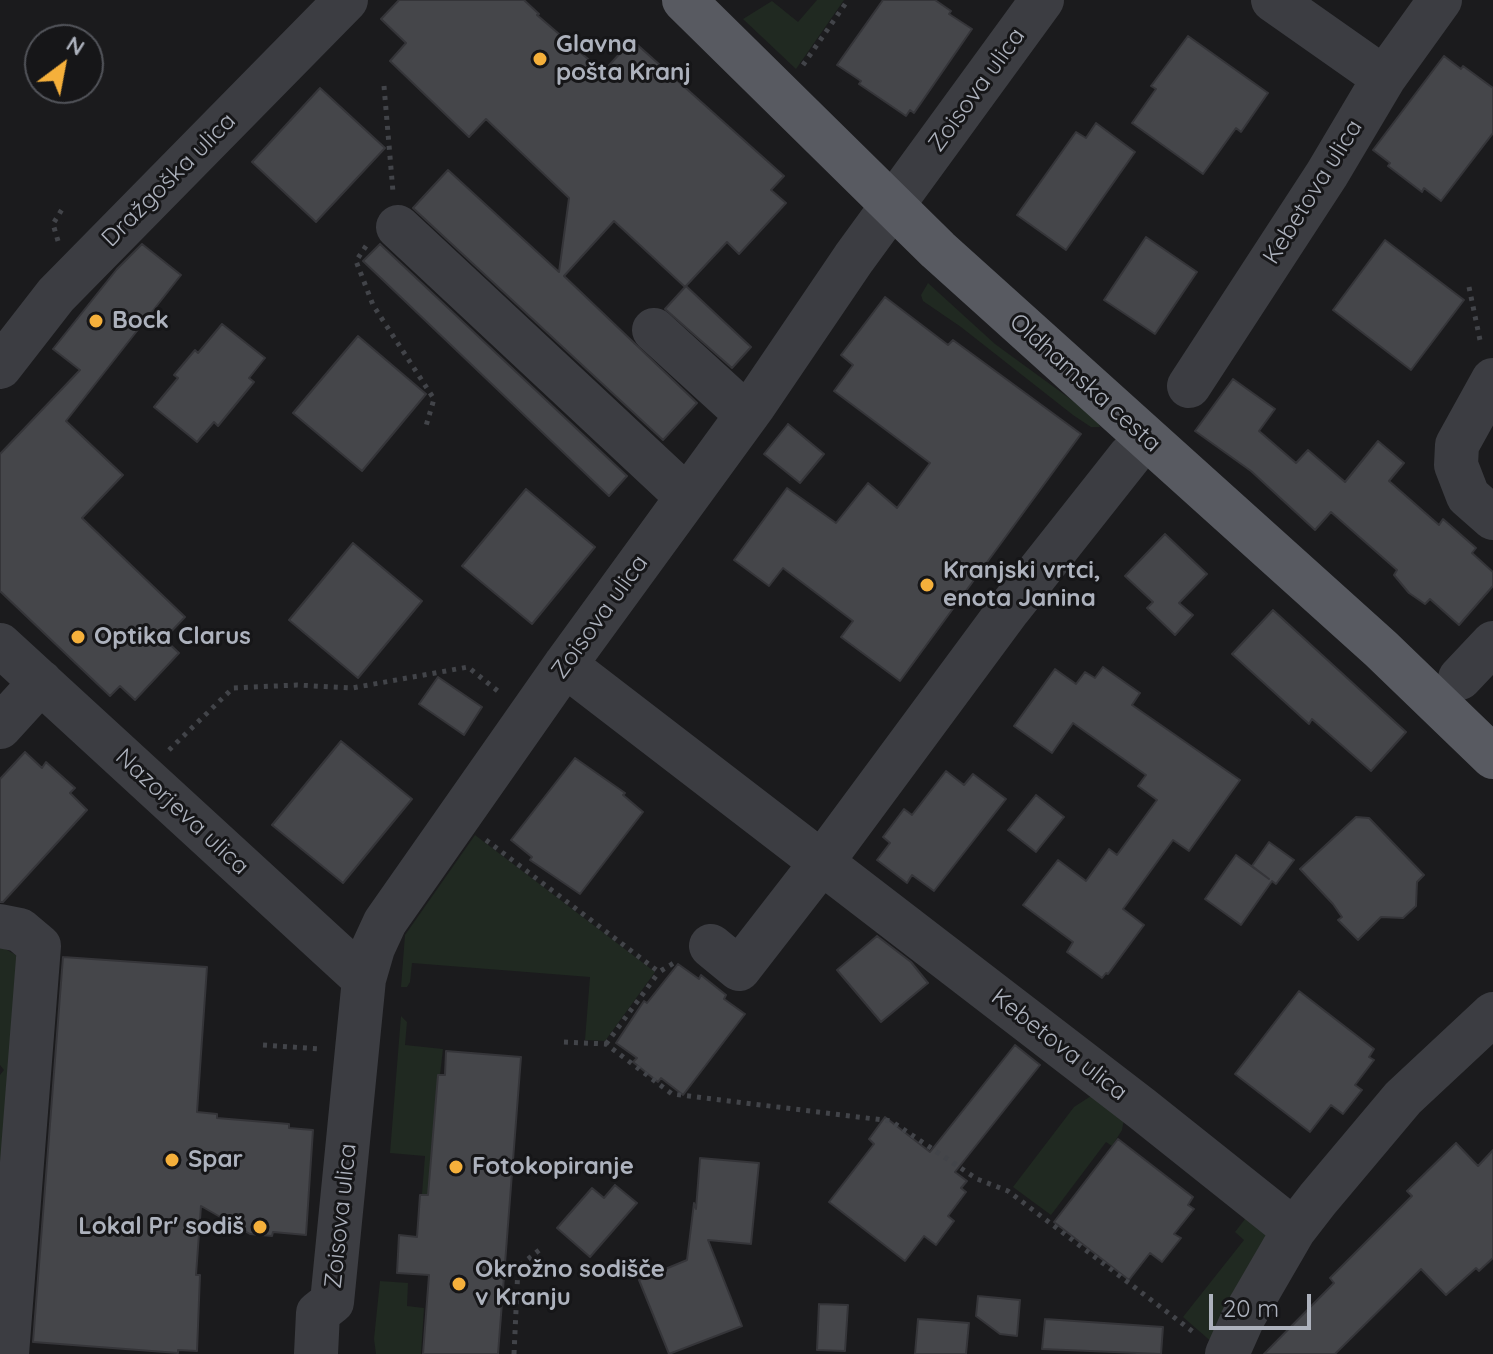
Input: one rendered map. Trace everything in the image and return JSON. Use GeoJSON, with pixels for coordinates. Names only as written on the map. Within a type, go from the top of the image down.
{"type":"FeatureCollection","features":[{"type":"Feature","properties":{"kind":"main road","name":"Oldhamska cesta"},"geometry":{"type":"LineString","coordinates":[[684,0],[893,207],[1438,702],[1493,757]]}},
{"type":"Feature","properties":{"kind":"street","name":"Dražgoška ulica"},"geometry":{"type":"LineString","coordinates":[[0,367],[56,295],[346,0]]}},
{"type":"Feature","properties":{"kind":"street","name":"Zoisova ulica"},"geometry":{"type":"LineString","coordinates":[[316,1354],[318,1313],[332,1302],[364,979],[373,948],[392,911],[565,665],[747,415],[854,258],[1042,0]]}},
{"type":"Feature","properties":{"kind":"street"},"geometry":{"type":"LineString","coordinates":[[1273,0],[1384,78]]}},
{"type":"Feature","properties":{"kind":"street","name":"Kebetova ulica"},"geometry":{"type":"LineString","coordinates":[[1189,386],[1327,174],[1384,78],[1440,0]]}},
{"type":"Feature","properties":{"kind":"street"},"geometry":{"type":"LineString","coordinates":[[398,227],[687,497]]}},
{"type":"Feature","properties":{"kind":"street"},"geometry":{"type":"LineString","coordinates":[[654,330],[747,415]]}},
{"type":"Feature","properties":{"kind":"street"},"geometry":{"type":"LineString","coordinates":[[1491,383],[1457,445],[1456,465],[1468,496],[1493,518]]}},
{"type":"Feature","properties":{"kind":"street"},"geometry":{"type":"LineString","coordinates":[[711,946],[739,969],[1009,609],[1130,456]]}},
{"type":"Feature","properties":{"kind":"street"},"geometry":{"type":"LineString","coordinates":[[1460,678],[1493,643]]}},
{"type":"Feature","properties":{"kind":"street","name":"Nazorjeva ulica"},"geometry":{"type":"LineString","coordinates":[[0,645],[364,979]]}},
{"type":"Feature","properties":{"kind":"street","name":"Kebetova ulica"},"geometry":{"type":"LineString","coordinates":[[565,665],[1141,1108],[1294,1230]]}},
{"type":"Feature","properties":{"kind":"street"},"geometry":{"type":"LineString","coordinates":[[0,727],[41,682]]}},
{"type":"Feature","properties":{"kind":"street"},"geometry":{"type":"LineString","coordinates":[[0,926],[20,930],[39,946],[7,1354]]}},
{"type":"Feature","properties":{"kind":"street"},"geometry":{"type":"LineString","coordinates":[[1213,1345],[1243,1318],[1294,1230],[1403,1098],[1493,1014]]}},
{"type":"Feature","properties":{"kind":"street","name":"Zoisova ulica"},"geometry":{"type":"LineString","coordinates":[[332,1302],[344,1315],[346,1354]]}},
{"type":"Feature","properties":{"kind":"path"},"geometry":{"type":"LineString","coordinates":[[795,75],[848,0]]}},
{"type":"Feature","properties":{"kind":"path"},"geometry":{"type":"LineString","coordinates":[[1469,287],[1491,383]]}},
{"type":"Feature","properties":{"kind":"path"},"geometry":{"type":"LineString","coordinates":[[165,753],[233,688],[297,685],[352,688],[468,667],[504,696]]}},
{"type":"Feature","properties":{"kind":"path"},"geometry":{"type":"LineString","coordinates":[[485,839],[659,972]]}},
{"type":"Feature","properties":{"kind":"path"},"geometry":{"type":"LineString","coordinates":[[606,1044],[659,972],[706,942],[711,946]]}},
{"type":"Feature","properties":{"kind":"path"},"geometry":{"type":"LineString","coordinates":[[564,1042],[606,1044],[672,1094],[891,1121],[977,1179],[1008,1191],[1213,1345]]}},
{"type":"Feature","properties":{"kind":"path"},"geometry":{"type":"LineString","coordinates":[[263,1045],[325,1050]]}},
{"type":"Feature","properties":{"kind":"path"},"geometry":{"type":"LineString","coordinates":[[514,1354],[518,1267],[543,1247]]}},
{"type":"Feature","properties":{"kind":"shaded area"},"geometry":{"type":"Polygon","coordinates":[[[817,0],[844,0],[796,69],[743,19],[772,1],[798,22],[817,0]]]}},
{"type":"Feature","properties":{"kind":"shaded area"},"geometry":{"type":"Polygon","coordinates":[[[928,283],[995,344],[1095,417],[1100,427],[1091,427],[1073,415],[923,301],[921,295],[928,283]]]}},
{"type":"Feature","properties":{"kind":"shaded area"},"geometry":{"type":"Polygon","coordinates":[[[475,835],[655,972],[605,1041],[585,1040],[590,977],[412,963],[410,982],[407,987],[401,987],[405,935],[475,835]]]}},
{"type":"Feature","properties":{"kind":"shaded area"},"geometry":{"type":"Polygon","coordinates":[[[0,946],[16,955],[23,968],[0,1190],[0,1075],[4,1070],[0,1065],[0,946]]]}},
{"type":"Feature","properties":{"kind":"shaded area"},"geometry":{"type":"Polygon","coordinates":[[[401,1016],[407,1022],[405,1045],[443,1049],[432,1149],[433,1195],[422,1194],[425,1156],[390,1153],[401,1016]]]}},
{"type":"Feature","properties":{"kind":"shaded area"},"geometry":{"type":"Polygon","coordinates":[[[1091,1096],[1124,1119],[1122,1130],[1112,1146],[1106,1142],[1051,1215],[1013,1187],[1074,1107],[1091,1096]]]}},
{"type":"Feature","properties":{"kind":"shaded area"},"geometry":{"type":"Polygon","coordinates":[[[1252,1210],[1269,1230],[1214,1344],[1183,1317],[1244,1240],[1235,1232],[1252,1210]]]}},
{"type":"Feature","properties":{"kind":"shaded area"},"geometry":{"type":"Polygon","coordinates":[[[380,1281],[408,1283],[407,1306],[424,1308],[421,1354],[376,1354],[374,1339],[380,1281]]]}},
{"type":"Feature","properties":{"kind":"building"},"geometry":{"type":"Polygon","coordinates":[[[399,0],[524,0],[603,72],[632,40],[784,176],[771,190],[786,203],[739,254],[727,242],[685,287],[614,221],[564,276],[697,403],[663,440],[413,208],[448,170],[559,272],[569,198],[486,119],[469,137],[390,61],[406,43],[381,19],[399,0]]]}},
{"type":"Feature","properties":{"kind":"building"},"geometry":{"type":"Polygon","coordinates":[[[883,0],[935,0],[972,29],[914,113],[910,110],[906,116],[837,65],[883,0]]]}},
{"type":"Feature","properties":{"kind":"building"},"geometry":{"type":"Polygon","coordinates":[[[1188,36],[1268,93],[1241,132],[1236,128],[1203,174],[1132,123],[1156,89],[1151,86],[1188,36]]]}},
{"type":"Feature","properties":{"kind":"building"},"geometry":{"type":"Polygon","coordinates":[[[1444,56],[1493,88],[1493,133],[1441,201],[1424,188],[1422,192],[1373,150],[1444,56]]]}},
{"type":"Feature","properties":{"kind":"building"},"geometry":{"type":"Polygon","coordinates":[[[320,88],[385,148],[316,222],[252,162],[320,88]]]}},
{"type":"Feature","properties":{"kind":"building"},"geometry":{"type":"Polygon","coordinates":[[[1096,123],[1135,152],[1066,250],[1017,215],[1076,132],[1086,138],[1096,123]]]}},
{"type":"Feature","properties":{"kind":"building"},"geometry":{"type":"Polygon","coordinates":[[[1146,237],[1197,272],[1155,334],[1104,300],[1146,237]]]}},
{"type":"Feature","properties":{"kind":"building"},"geometry":{"type":"Polygon","coordinates":[[[1385,240],[1464,300],[1411,370],[1333,310],[1385,240]]]}},
{"type":"Feature","properties":{"kind":"building"},"geometry":{"type":"Polygon","coordinates":[[[142,244],[181,275],[66,421],[123,475],[82,518],[185,617],[164,639],[179,653],[135,700],[120,686],[110,696],[0,591],[0,454],[80,370],[53,349],[117,269],[142,244]]]}},
{"type":"Feature","properties":{"kind":"building"},"geometry":{"type":"Polygon","coordinates":[[[380,244],[627,476],[609,496],[363,261],[380,244]]]}},
{"type":"Feature","properties":{"kind":"building"},"geometry":{"type":"Polygon","coordinates":[[[686,286],[751,347],[732,368],[665,309],[686,286]]]}},
{"type":"Feature","properties":{"kind":"building"},"geometry":{"type":"Polygon","coordinates":[[[885,297],[948,345],[953,340],[1081,434],[900,681],[841,637],[853,621],[783,568],[769,586],[734,560],[787,488],[836,523],[868,483],[897,508],[930,463],[834,391],[853,365],[841,355],[885,297]]]}},
{"type":"Feature","properties":{"kind":"building"},"geometry":{"type":"Polygon","coordinates":[[[222,324],[265,358],[249,378],[254,382],[218,426],[214,422],[197,442],[154,407],[178,378],[174,375],[222,324]]]}},
{"type":"Feature","properties":{"kind":"building"},"geometry":{"type":"Polygon","coordinates":[[[358,336],[426,394],[362,471],[293,413],[358,336]]]}},
{"type":"Feature","properties":{"kind":"building"},"geometry":{"type":"Polygon","coordinates":[[[1233,379],[1275,409],[1259,431],[1296,463],[1308,450],[1345,482],[1378,441],[1404,463],[1389,481],[1439,525],[1443,519],[1476,548],[1472,553],[1493,572],[1493,586],[1459,625],[1430,599],[1425,604],[1409,593],[1394,575],[1397,570],[1331,512],[1315,530],[1251,471],[1195,431],[1233,379]]]}},
{"type":"Feature","properties":{"kind":"building"},"geometry":{"type":"Polygon","coordinates":[[[788,424],[824,454],[800,483],[764,454],[788,424]]]}},
{"type":"Feature","properties":{"kind":"building"},"geometry":{"type":"Polygon","coordinates":[[[526,489],[595,547],[532,624],[462,566],[526,489]]]}},
{"type":"Feature","properties":{"kind":"building"},"geometry":{"type":"Polygon","coordinates":[[[1165,534],[1207,574],[1179,603],[1193,615],[1175,635],[1147,608],[1153,602],[1125,576],[1165,534]]]}},
{"type":"Feature","properties":{"kind":"building"},"geometry":{"type":"Polygon","coordinates":[[[353,543],[422,601],[358,678],[289,620],[353,543]]]}},
{"type":"Feature","properties":{"kind":"building"},"geometry":{"type":"Polygon","coordinates":[[[1273,610],[1406,732],[1371,771],[1312,719],[1309,724],[1232,654],[1273,610]]]}},
{"type":"Feature","properties":{"kind":"building"},"geometry":{"type":"Polygon","coordinates":[[[1103,667],[1140,693],[1132,705],[1240,780],[1189,851],[1173,840],[1123,909],[1144,925],[1102,978],[1067,952],[1073,942],[1023,905],[1058,860],[1086,881],[1109,849],[1117,855],[1157,800],[1138,786],[1146,775],[1073,723],[1052,753],[1014,726],[1055,669],[1076,684],[1085,672],[1095,678],[1103,667]]]}},
{"type":"Feature","properties":{"kind":"building"},"geometry":{"type":"Polygon","coordinates":[[[438,677],[482,707],[464,735],[419,704],[438,677]]]}},
{"type":"Feature","properties":{"kind":"building"},"geometry":{"type":"Polygon","coordinates":[[[341,741],[412,799],[343,883],[272,825],[341,741]]]}},
{"type":"Feature","properties":{"kind":"building"},"geometry":{"type":"Polygon","coordinates":[[[25,752],[42,768],[46,762],[75,788],[70,793],[87,810],[0,902],[0,779],[25,752]]]}},
{"type":"Feature","properties":{"kind":"building"},"geometry":{"type":"Polygon","coordinates":[[[575,758],[625,793],[623,795],[643,812],[580,894],[530,860],[532,857],[511,840],[575,758]]]}},
{"type":"Feature","properties":{"kind":"building"},"geometry":{"type":"Polygon","coordinates":[[[946,771],[964,785],[973,774],[1006,799],[934,891],[912,875],[907,883],[877,860],[890,843],[883,837],[904,809],[912,815],[946,771]]]}},
{"type":"Feature","properties":{"kind":"building"},"geometry":{"type":"Polygon","coordinates":[[[1036,795],[1064,817],[1036,852],[1008,830],[1036,795]]]}},
{"type":"Feature","properties":{"kind":"building"},"geometry":{"type":"Polygon","coordinates":[[[1356,817],[1369,818],[1424,875],[1417,882],[1416,906],[1403,918],[1381,917],[1358,940],[1338,920],[1342,917],[1333,904],[1300,869],[1356,817]]]}},
{"type":"Feature","properties":{"kind":"building"},"geometry":{"type":"Polygon","coordinates":[[[1269,842],[1294,860],[1276,884],[1272,881],[1241,925],[1205,899],[1236,855],[1269,879],[1252,866],[1269,842]]]}},
{"type":"Feature","properties":{"kind":"building"},"geometry":{"type":"Polygon","coordinates":[[[877,936],[911,962],[928,983],[881,1022],[837,970],[877,936]]]}},
{"type":"Feature","properties":{"kind":"building","name":"Spar"},"geometry":{"type":"Polygon","coordinates":[[[63,957],[207,967],[197,1112],[217,1114],[217,1118],[289,1124],[289,1128],[313,1130],[306,1235],[273,1232],[272,1236],[250,1234],[201,1206],[196,1275],[200,1275],[197,1351],[178,1350],[178,1353],[33,1342],[63,957]]]}},
{"type":"Feature","properties":{"kind":"building"},"geometry":{"type":"Polygon","coordinates":[[[678,964],[699,979],[701,975],[726,995],[724,999],[745,1014],[683,1095],[661,1078],[658,1082],[633,1062],[637,1058],[616,1043],[644,1001],[647,1003],[678,964]]]}},
{"type":"Feature","properties":{"kind":"building"},"geometry":{"type":"Polygon","coordinates":[[[1299,991],[1374,1049],[1369,1057],[1374,1060],[1355,1085],[1362,1090],[1343,1114],[1331,1105],[1310,1132],[1235,1074],[1299,991]]]}},
{"type":"Feature","properties":{"kind":"building"},"geometry":{"type":"Polygon","coordinates":[[[1015,1045],[1040,1065],[955,1172],[967,1181],[961,1188],[966,1192],[948,1216],[954,1221],[936,1245],[924,1236],[905,1261],[829,1202],[874,1144],[869,1139],[885,1117],[930,1152],[1015,1045]]]}},
{"type":"Feature","properties":{"kind":"building"},"geometry":{"type":"Polygon","coordinates":[[[446,1051],[521,1057],[498,1354],[423,1354],[429,1275],[397,1273],[399,1235],[417,1237],[420,1195],[428,1195],[438,1075],[445,1075],[446,1051]]]}},
{"type":"Feature","properties":{"kind":"building"},"geometry":{"type":"Polygon","coordinates":[[[1118,1139],[1193,1197],[1188,1205],[1194,1209],[1174,1234],[1181,1238],[1162,1262],[1150,1253],[1129,1280],[1054,1222],[1118,1139]]]}},
{"type":"Feature","properties":{"kind":"building"},"geometry":{"type":"Polygon","coordinates":[[[1456,1143],[1478,1166],[1493,1150],[1493,1258],[1479,1271],[1476,1268],[1446,1295],[1421,1269],[1335,1354],[1264,1354],[1334,1283],[1330,1278],[1412,1196],[1407,1191],[1456,1143]]]}},
{"type":"Feature","properties":{"kind":"building"},"geometry":{"type":"Polygon","coordinates":[[[700,1158],[759,1163],[751,1244],[708,1240],[742,1326],[669,1354],[639,1280],[687,1260],[694,1203],[696,1209],[700,1158]]]}},
{"type":"Feature","properties":{"kind":"building"},"geometry":{"type":"Polygon","coordinates":[[[615,1185],[637,1203],[590,1257],[557,1228],[592,1188],[604,1198],[615,1185]]]}},
{"type":"Feature","properties":{"kind":"building"},"geometry":{"type":"Polygon","coordinates":[[[978,1296],[1020,1300],[1017,1336],[1000,1334],[976,1316],[978,1296]]]}},
{"type":"Feature","properties":{"kind":"building"},"geometry":{"type":"Polygon","coordinates":[[[819,1304],[848,1305],[845,1351],[817,1350],[819,1304]]]}},
{"type":"Feature","properties":{"kind":"building"},"geometry":{"type":"Polygon","coordinates":[[[918,1319],[969,1323],[966,1354],[915,1354],[918,1319]]]}},
{"type":"Feature","properties":{"kind":"building"},"geometry":{"type":"Polygon","coordinates":[[[1045,1319],[1163,1327],[1161,1354],[1042,1349],[1045,1319]]]}},
{"type":"Feature","properties":{"kind":"place","name":"Glavna pošta Kranj"},"geometry":{"type":"Point","coordinates":[540,59]}},
{"type":"Feature","properties":{"kind":"place","name":"Bock"},"geometry":{"type":"Point","coordinates":[96,321]}},
{"type":"Feature","properties":{"kind":"place","name":"Kranjski vrtci, enota Janina"},"geometry":{"type":"Point","coordinates":[927,585]}},
{"type":"Feature","properties":{"kind":"place","name":"Optika Clarus"},"geometry":{"type":"Point","coordinates":[78,637]}},
{"type":"Feature","properties":{"kind":"place","name":"Spar"},"geometry":{"type":"Point","coordinates":[172,1160]}},
{"type":"Feature","properties":{"kind":"place","name":"Fotokopiranje"},"geometry":{"type":"Point","coordinates":[456,1167]}},
{"type":"Feature","properties":{"kind":"place","name":"Lokal Pr' sodiš"},"geometry":{"type":"Point","coordinates":[260,1227]}},
{"type":"Feature","properties":{"kind":"place","name":"Okrožno sodišče v Kranju"},"geometry":{"type":"Point","coordinates":[459,1284]}}]}
